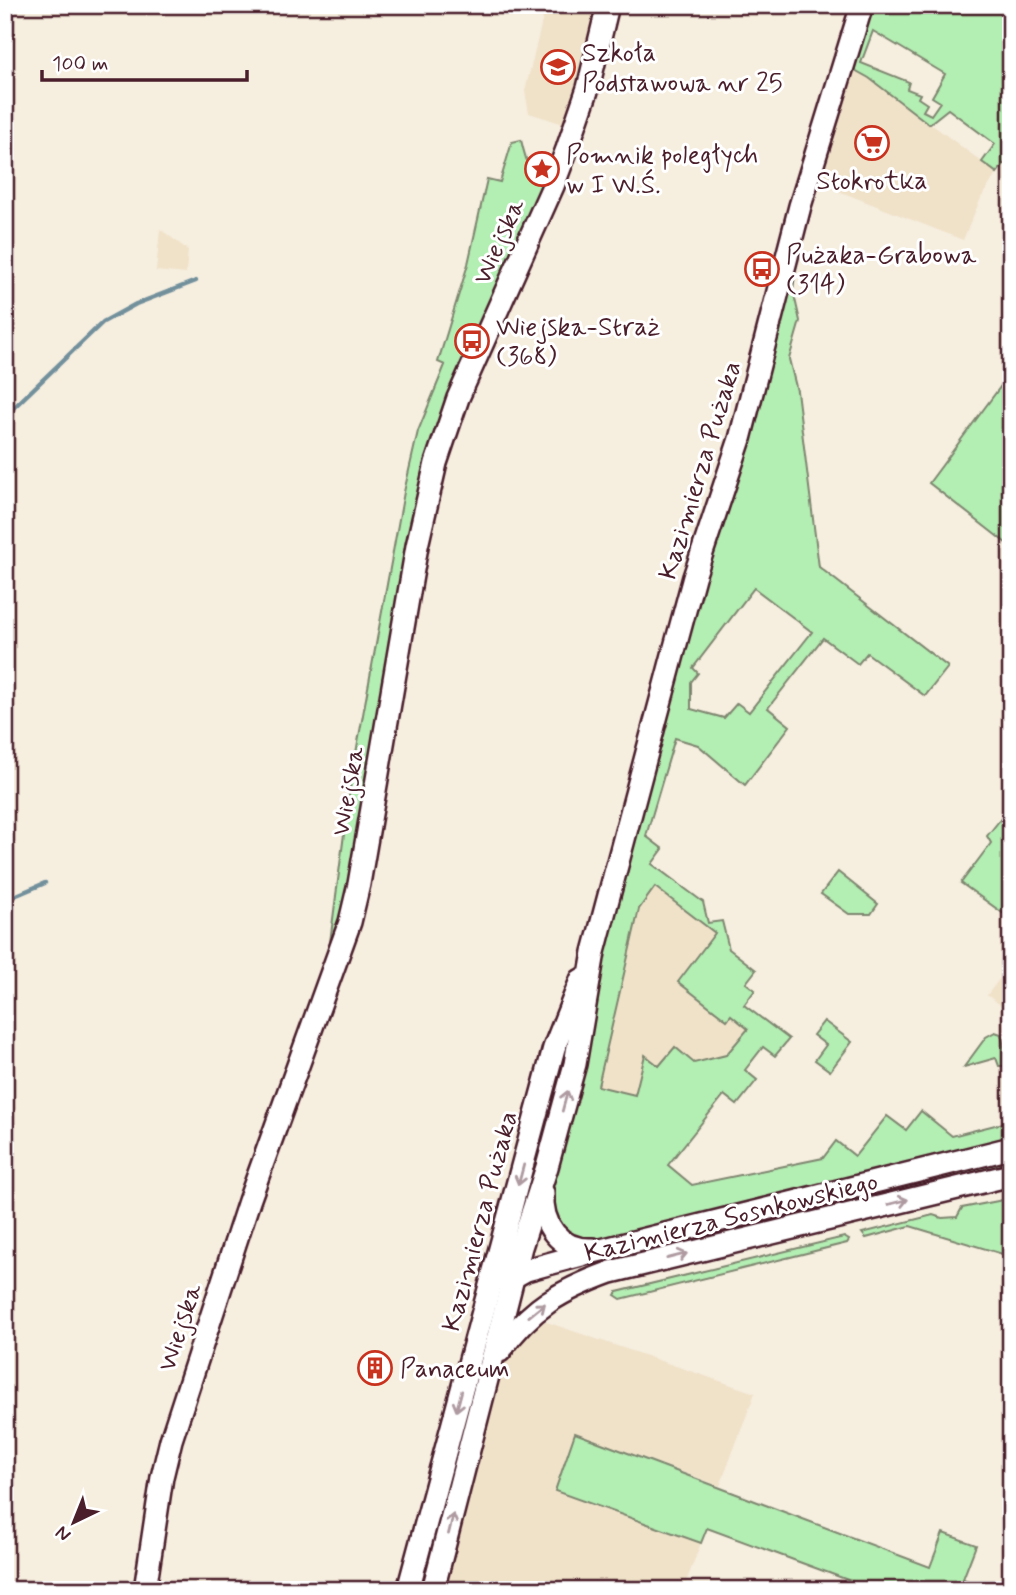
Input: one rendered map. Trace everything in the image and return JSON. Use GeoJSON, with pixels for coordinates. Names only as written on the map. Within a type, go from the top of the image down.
{"type":"FeatureCollection","features":[{"type":"Feature","properties":{"kind":"street","name":"Wiejska"},"geometry":{"type":"LineString","coordinates":[[145,1590],[162,1477],[172,1440],[248,1201],[350,922],[359,886],[417,546],[440,453],[458,398],[553,187],[588,88],[608,5]]}},
{"type":"Feature","properties":{"kind":"street","name":"Kazimierza Pużaka"},"geometry":{"type":"LineString","coordinates":[[433,1590],[514,1276],[527,1260],[547,1167],[575,1064],[594,952],[691,587],[740,439],[800,206],[862,5]]}},
{"type":"Feature","properties":{"kind":"street","name":"Kazimierza Pużaka"},"geometry":{"type":"LineString","coordinates":[[408,1590],[554,1048],[594,952]]}},
{"type":"Feature","properties":{"kind":"street","name":"Kazimierza Sosnkowskiego"},"geometry":{"type":"LineString","coordinates":[[527,1260],[609,1248],[1011,1149]]}},
{"type":"Feature","properties":{"kind":"street"},"geometry":{"type":"LineString","coordinates":[[547,1167],[543,1207],[551,1229],[566,1245],[574,1248],[609,1248]]}},
{"type":"Feature","properties":{"kind":"street","name":"Kazimierza Sosnkowskiego"},"geometry":{"type":"LineString","coordinates":[[493,1361],[516,1329],[542,1306],[570,1288],[611,1272],[1011,1175]]}},
{"type":"Feature","properties":{"kind":"street"},"geometry":{"type":"LineString","coordinates":[[513,1206],[512,1234],[527,1260],[562,1275],[611,1272]]}},
{"type":"Feature","properties":{"kind":"street"},"geometry":{"type":"LineString","coordinates":[[483,1312],[497,1289],[514,1276]]}},
{"type":"Feature","properties":{"kind":"shaded area","name":"Szkoła Podstawowa nr 25"},"geometry":{"type":"Polygon","coordinates":[[[546,5],[599,5],[567,125],[529,113],[525,91],[546,5]]]}},
{"type":"Feature","properties":{"kind":"shaded area"},"geometry":{"type":"Polygon","coordinates":[[[844,64],[869,78],[997,173],[981,198],[963,240],[808,179],[844,64]]]}},
{"type":"Feature","properties":{"kind":"shaded area"},"geometry":{"type":"Polygon","coordinates":[[[160,229],[188,250],[186,274],[156,271],[160,229]]]}},
{"type":"Feature","properties":{"kind":"shaded area"},"geometry":{"type":"Polygon","coordinates":[[[655,887],[716,933],[678,982],[727,1019],[730,1015],[748,1029],[727,1055],[694,1063],[635,1095],[598,1087],[639,908],[655,887]]]}},
{"type":"Feature","properties":{"kind":"shaded area"},"geometry":{"type":"Polygon","coordinates":[[[1011,964],[1011,1013],[987,995],[1011,964]]]}},
{"type":"Feature","properties":{"kind":"shaded area"},"geometry":{"type":"Polygon","coordinates":[[[529,1316],[755,1393],[720,1486],[575,1433],[556,1491],[701,1543],[683,1590],[434,1590],[493,1361],[529,1316]]]}},
{"type":"Feature","properties":{"kind":"green space"},"geometry":{"type":"Polygon","coordinates":[[[862,5],[995,5],[1011,19],[1011,155],[997,173],[982,162],[995,144],[948,109],[929,124],[869,78],[844,64],[862,5]],[[873,31],[861,63],[909,82],[907,89],[920,94],[918,98],[927,104],[923,111],[931,115],[940,102],[932,97],[945,74],[873,31]]]}},
{"type":"Feature","properties":{"kind":"green space"},"geometry":{"type":"Polygon","coordinates":[[[521,140],[530,168],[553,186],[458,398],[359,886],[329,950],[351,780],[404,492],[418,431],[445,365],[438,362],[468,264],[487,179],[500,182],[512,142],[521,140]]]}},
{"type":"Feature","properties":{"kind":"green space"},"geometry":{"type":"Polygon","coordinates":[[[787,258],[797,261],[793,290],[800,321],[789,359],[797,391],[819,567],[948,667],[925,696],[867,653],[858,664],[823,638],[768,708],[790,726],[745,785],[698,745],[675,738],[646,836],[663,849],[652,864],[703,902],[708,923],[722,921],[729,949],[756,970],[746,983],[755,990],[744,1005],[789,1039],[775,1056],[763,1047],[745,1070],[757,1080],[737,1105],[724,1095],[668,1165],[692,1185],[823,1158],[836,1141],[855,1156],[887,1116],[906,1130],[921,1111],[952,1136],[1011,1121],[1011,1148],[609,1248],[557,1237],[547,1167],[787,258]],[[754,588],[693,668],[698,673],[691,682],[691,709],[724,718],[737,703],[749,712],[812,632],[754,588]],[[655,887],[639,909],[598,1086],[635,1095],[645,1055],[659,1066],[675,1047],[694,1063],[726,1055],[748,1029],[731,1015],[727,1020],[678,982],[715,933],[655,887]]]}},
{"type":"Feature","properties":{"kind":"green space"},"geometry":{"type":"Polygon","coordinates":[[[1009,375],[1011,376],[1011,547],[929,483],[1009,375]]]}},
{"type":"Feature","properties":{"kind":"green space"},"geometry":{"type":"Polygon","coordinates":[[[1011,806],[1011,919],[961,883],[991,843],[987,836],[1011,806]]]}},
{"type":"Feature","properties":{"kind":"green space"},"geometry":{"type":"Polygon","coordinates":[[[838,872],[878,904],[871,914],[849,914],[821,894],[838,872]]]}},
{"type":"Feature","properties":{"kind":"green space"},"geometry":{"type":"Polygon","coordinates":[[[824,1021],[852,1042],[830,1071],[815,1060],[826,1045],[813,1035],[824,1021]]]}},
{"type":"Feature","properties":{"kind":"green space"},"geometry":{"type":"Polygon","coordinates":[[[995,1032],[1001,1034],[1007,1066],[999,1066],[996,1058],[964,1067],[986,1037],[995,1032]]]}},
{"type":"Feature","properties":{"kind":"green space"},"geometry":{"type":"Polygon","coordinates":[[[1011,1155],[1011,1166],[597,1267],[594,1258],[1011,1155]]]}},
{"type":"Feature","properties":{"kind":"green space"},"geometry":{"type":"Polygon","coordinates":[[[1003,1200],[1011,1204],[1009,1256],[910,1226],[866,1238],[862,1233],[933,1215],[942,1218],[957,1217],[962,1208],[1003,1200]]]}},
{"type":"Feature","properties":{"kind":"green space"},"geometry":{"type":"Polygon","coordinates":[[[844,1237],[849,1240],[847,1243],[621,1299],[615,1295],[617,1292],[844,1237]]]}},
{"type":"Feature","properties":{"kind":"green space"},"geometry":{"type":"Polygon","coordinates":[[[575,1433],[930,1567],[943,1533],[976,1545],[963,1579],[992,1590],[875,1590],[707,1528],[701,1543],[555,1491],[575,1433]]]}},
{"type":"Feature","properties":{"kind":"waterway"},"geometry":{"type":"LineString","coordinates":[[5,416],[103,322],[136,304],[196,281]]}},
{"type":"Feature","properties":{"kind":"waterway"},"geometry":{"type":"LineString","coordinates":[[5,900],[45,883]]}},
{"type":"Feature","properties":{"kind":"place","name":"Szkoła Podstawowa nr 25"},"geometry":{"type":"Point","coordinates":[558,67]}},
{"type":"Feature","properties":{"kind":"place","name":"Stokrotka"},"geometry":{"type":"Point","coordinates":[872,143]}},
{"type":"Feature","properties":{"kind":"place","name":"Pomnik poległych w I W.Ś."},"geometry":{"type":"Point","coordinates":[542,169]}},
{"type":"Feature","properties":{"kind":"place","name":"Pużaka-Grabowa (314)"},"geometry":{"type":"Point","coordinates":[762,269]}},
{"type":"Feature","properties":{"kind":"place","name":"Wiejska-Straż (368)"},"geometry":{"type":"Point","coordinates":[472,341]}},
{"type":"Feature","properties":{"kind":"place","name":"Panaceum"},"geometry":{"type":"Point","coordinates":[375,1368]}}]}
